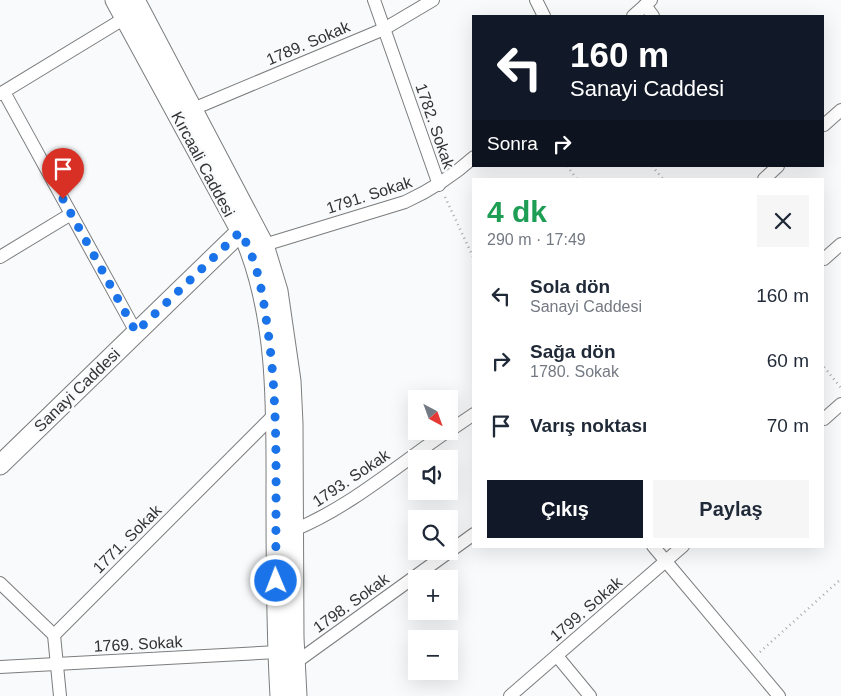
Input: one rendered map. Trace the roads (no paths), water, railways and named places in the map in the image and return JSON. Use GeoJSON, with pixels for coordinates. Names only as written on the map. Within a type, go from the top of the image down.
{"type":"FeatureCollection","features":[{"type":"Feature","properties":{"kind":"street","name":"Kırcaali Caddesi"},"geometry":{"type":"LineString","coordinates":[[115,0],[137,6],[264,245],[278,291],[291,381],[297,696]]}},
{"type":"Feature","properties":{"kind":"street","name":"1782. Sokak"},"geometry":{"type":"LineString","coordinates":[[374,0],[439,185]]}},
{"type":"Feature","properties":{"kind":"street","name":"1789. Sokak"},"geometry":{"type":"LineString","coordinates":[[193,109],[384,29],[433,0]]}},
{"type":"Feature","properties":{"kind":"street"},"geometry":{"type":"LineString","coordinates":[[536,0],[544,15]]}},
{"type":"Feature","properties":{"kind":"street"},"geometry":{"type":"LineString","coordinates":[[634,15],[648,2],[653,15]]}},
{"type":"Feature","properties":{"kind":"street","name":"Kırcaali Caddesi"},"geometry":{"type":"LineString","coordinates":[[137,6],[251,254],[264,307],[270,345],[276,414],[280,696]]}},
{"type":"Feature","properties":{"kind":"street"},"geometry":{"type":"LineString","coordinates":[[136,332],[2,93],[137,6]]}},
{"type":"Feature","properties":{"kind":"street"},"geometry":{"type":"LineString","coordinates":[[824,125],[841,110]]}},
{"type":"Feature","properties":{"kind":"street","name":"1791. Sokak"},"geometry":{"type":"LineString","coordinates":[[264,245],[405,202],[439,185],[472,159]]}},
{"type":"Feature","properties":{"kind":"street"},"geometry":{"type":"LineString","coordinates":[[764,174],[776,167]]}},
{"type":"Feature","properties":{"kind":"street"},"geometry":{"type":"LineString","coordinates":[[0,257],[71,214]]}},
{"type":"Feature","properties":{"kind":"street","name":"Sanayi Caddesi"},"geometry":{"type":"LineString","coordinates":[[0,466],[240,232]]}},
{"type":"Feature","properties":{"kind":"street"},"geometry":{"type":"LineString","coordinates":[[824,259],[841,244]]}},
{"type":"Feature","properties":{"kind":"street"},"geometry":{"type":"LineString","coordinates":[[824,419],[841,404]]}},
{"type":"Feature","properties":{"kind":"street","name":"1771. Sokak"},"geometry":{"type":"LineString","coordinates":[[54,635],[276,414]]}},
{"type":"Feature","properties":{"kind":"street","name":"1793. Sokak"},"geometry":{"type":"LineString","coordinates":[[458,424],[472,415]]}},
{"type":"Feature","properties":{"kind":"street","name":"1793. Sokak"},"geometry":{"type":"LineString","coordinates":[[294,530],[321,518],[435,440]]}},
{"type":"Feature","properties":{"kind":"street","name":"1798. Sokak"},"geometry":{"type":"LineString","coordinates":[[295,663],[472,535]]}},
{"type":"Feature","properties":{"kind":"street"},"geometry":{"type":"LineString","coordinates":[[654,548],[778,696]]}},
{"type":"Feature","properties":{"kind":"street","name":"1799. Sokak"},"geometry":{"type":"LineString","coordinates":[[510,696],[680,548]]}},
{"type":"Feature","properties":{"kind":"street"},"geometry":{"type":"LineString","coordinates":[[0,583],[54,635],[60,696]]}},
{"type":"Feature","properties":{"kind":"street","name":"1769. Sokak"},"geometry":{"type":"LineString","coordinates":[[0,667],[278,652]]}},
{"type":"Feature","properties":{"kind":"street"},"geometry":{"type":"LineString","coordinates":[[557,656],[590,696]]}}]}
